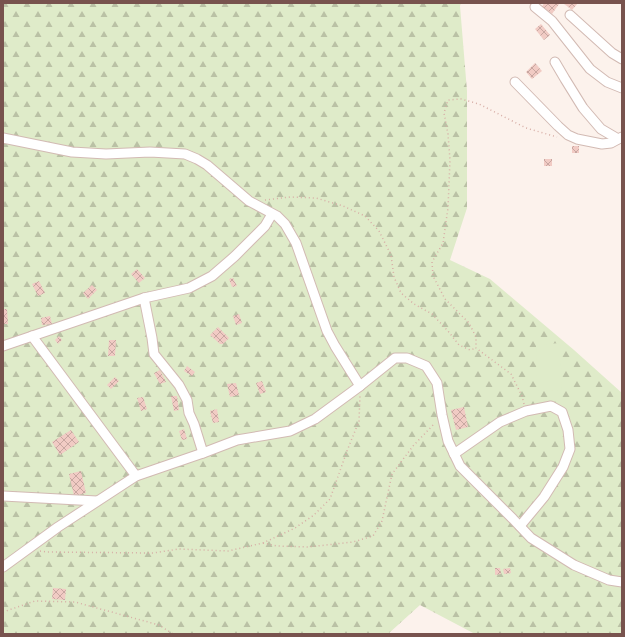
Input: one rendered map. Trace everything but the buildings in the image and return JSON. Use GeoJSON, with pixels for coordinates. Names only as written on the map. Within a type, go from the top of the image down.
{"type":"FeatureCollection","features":[{"type":"Feature","properties":{"kind":"street"},"geometry":{"type":"LineString","coordinates":[[535,7],[552,21],[590,69],[607,82],[622,88]]}},
{"type":"Feature","properties":{"kind":"street"},"geometry":{"type":"LineString","coordinates":[[570,14],[612,53],[622,59]]}},
{"type":"Feature","properties":{"kind":"street"},"geometry":{"type":"LineString","coordinates":[[555,62],[583,108],[601,129],[620,138]]}},
{"type":"Feature","properties":{"kind":"street"},"geometry":{"type":"LineString","coordinates":[[515,82],[568,135],[577,139],[602,144],[611,143],[620,138]]}},
{"type":"Feature","properties":{"kind":"street"},"geometry":{"type":"LineString","coordinates":[[3,138],[72,152],[106,154],[150,152],[185,154],[207,165],[249,201],[277,216],[285,224],[296,243],[327,331],[360,386]]}},
{"type":"Feature","properties":{"kind":"street"},"geometry":{"type":"LineString","coordinates":[[3,346],[144,298],[189,288],[212,276],[235,256],[265,226],[272,214]]}},
{"type":"Feature","properties":{"kind":"street"},"geometry":{"type":"LineString","coordinates":[[144,298],[154,354],[178,385],[187,400],[189,413],[203,453]]}},
{"type":"Feature","properties":{"kind":"street"},"geometry":{"type":"LineString","coordinates":[[32,336],[136,476]]}},
{"type":"Feature","properties":{"kind":"street"},"geometry":{"type":"LineString","coordinates":[[3,567],[58,527],[136,476],[237,440],[290,431],[315,419],[395,358],[407,358],[426,366],[437,383],[448,441],[460,466],[531,538],[574,565],[608,580],[622,582]]}},
{"type":"Feature","properties":{"kind":"street"},"geometry":{"type":"LineString","coordinates":[[454,454],[500,422],[526,411],[550,406],[562,412],[568,430],[570,449],[563,467],[544,496],[520,526]]}},
{"type":"Feature","properties":{"kind":"street"},"geometry":{"type":"LineString","coordinates":[[3,496],[97,501]]}},
{"type":"Feature","properties":{"kind":"path"},"geometry":{"type":"LineString","coordinates":[[476,348],[476,337],[469,323],[445,299],[432,276],[432,262],[442,243],[448,208],[450,160],[448,134],[444,113],[448,100],[462,99],[479,104],[526,128],[562,137]]}},
{"type":"Feature","properties":{"kind":"path"},"geometry":{"type":"LineString","coordinates":[[263,200],[290,197],[316,198],[343,206],[365,216],[380,231],[391,256],[394,278],[401,294],[414,304],[432,314],[459,345],[470,350],[476,348]]}},
{"type":"Feature","properties":{"kind":"path"},"geometry":{"type":"LineString","coordinates":[[476,348],[511,374],[522,396],[526,411]]}},
{"type":"Feature","properties":{"kind":"path"},"geometry":{"type":"LineString","coordinates":[[28,549],[47,552],[153,553],[179,549],[228,551],[263,544],[295,528],[314,515],[330,499],[346,451],[359,421],[360,386]]}},
{"type":"Feature","properties":{"kind":"path"},"geometry":{"type":"LineString","coordinates":[[263,544],[308,547],[352,542],[373,536],[382,521],[392,474],[413,446],[442,415]]}},
{"type":"Feature","properties":{"kind":"path"},"geometry":{"type":"LineString","coordinates":[[3,612],[35,601],[76,602],[159,625],[173,634]]}},
{"type":"Feature","properties":{"kind":"green space"},"geometry":{"type":"Polygon","coordinates":[[[3,3],[461,3],[460,6],[467,91],[467,208],[450,260],[490,279],[622,393],[622,634],[475,634],[420,605],[388,634],[3,634],[3,3]]]}},
{"type":"Feature","properties":{"kind":"green space"},"geometry":{"type":"Polygon","coordinates":[[[560,343],[562,390],[537,391],[536,345],[560,343]]]}}]}
